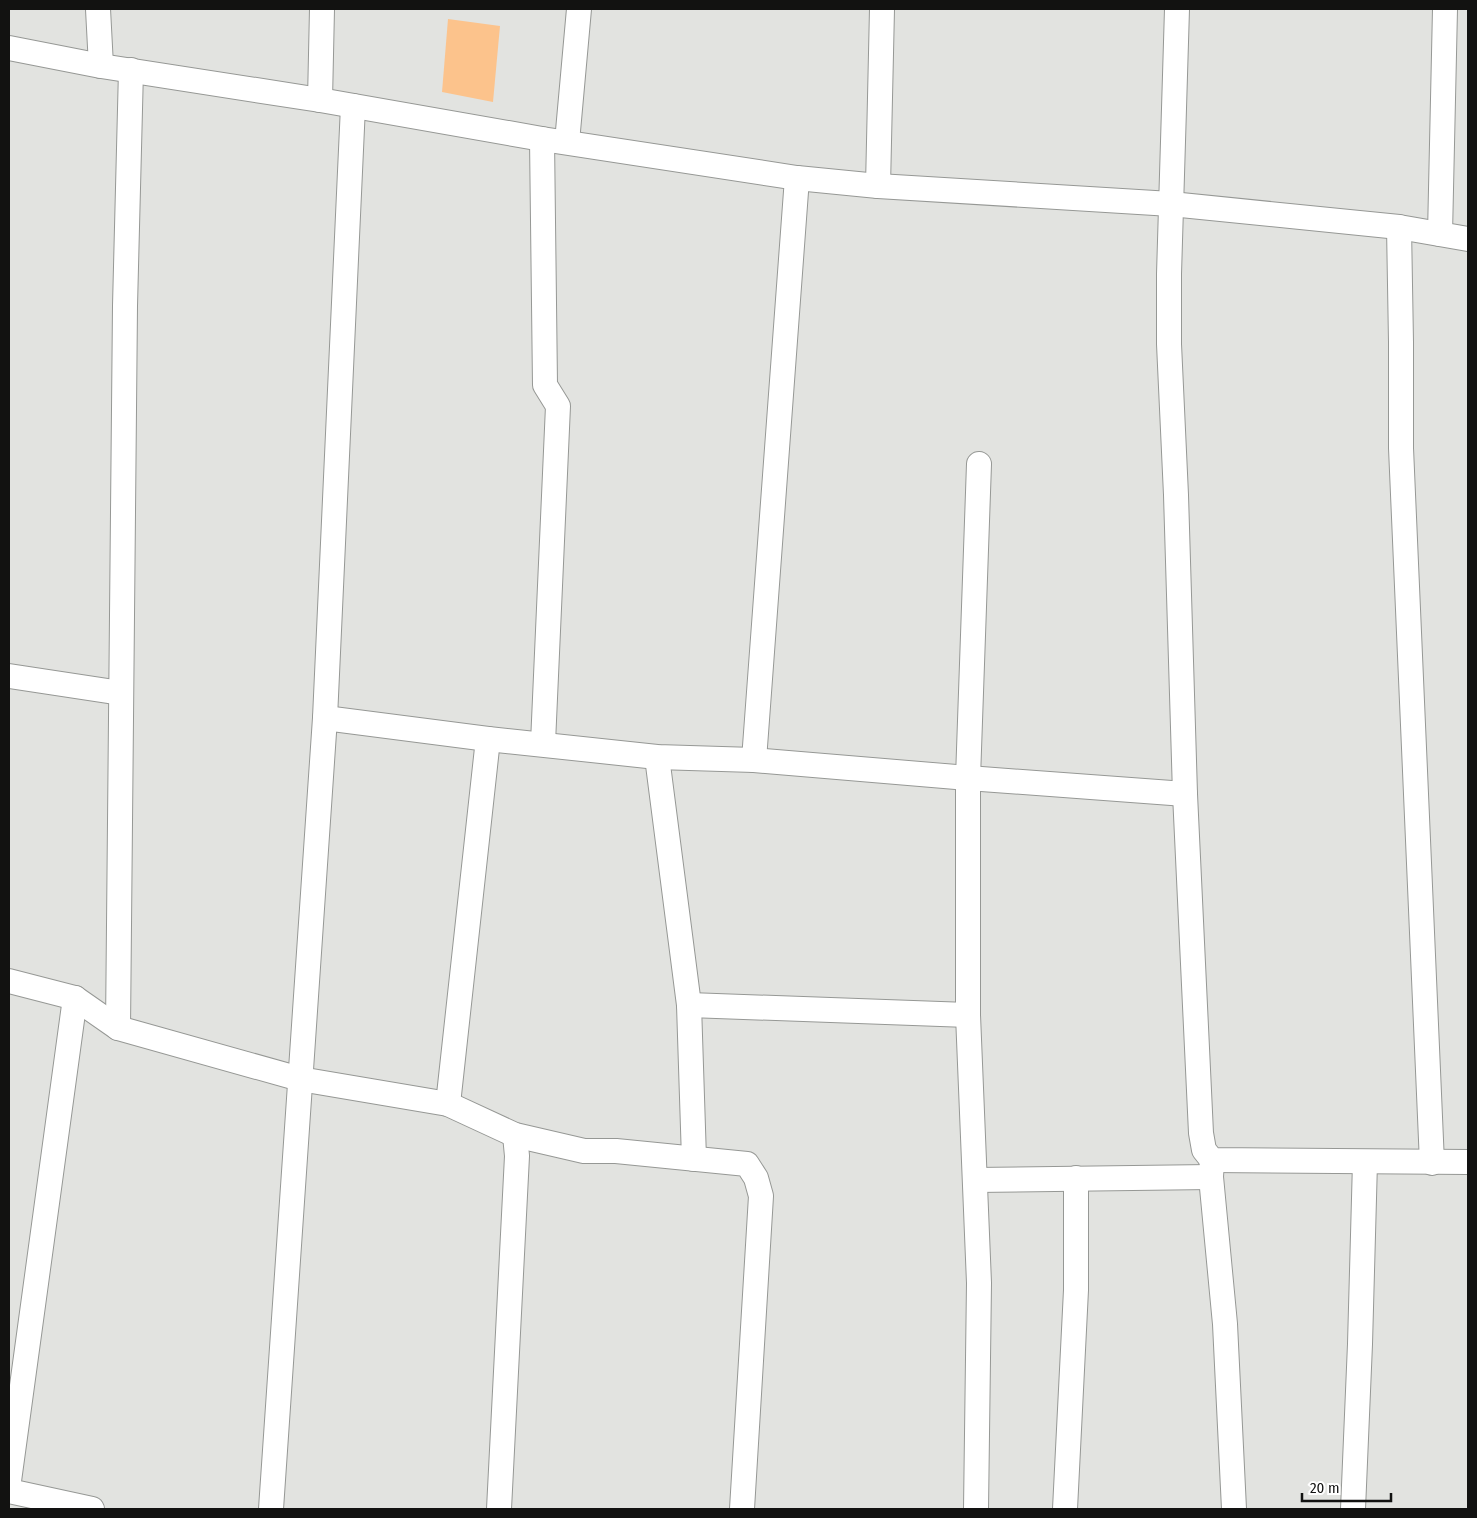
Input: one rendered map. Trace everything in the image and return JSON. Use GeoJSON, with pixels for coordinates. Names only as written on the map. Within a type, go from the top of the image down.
{"type":"FeatureCollection","features":[{"type":"Feature","properties":{"kind":"street"},"geometry":{"type":"LineString","coordinates":[[98,9],[100,66]]}},
{"type":"Feature","properties":{"kind":"street"},"geometry":{"type":"LineString","coordinates":[[320,100],[322,9]]}},
{"type":"Feature","properties":{"kind":"street"},"geometry":{"type":"LineString","coordinates":[[566,142],[579,9]]}},
{"type":"Feature","properties":{"kind":"street"},"geometry":{"type":"LineString","coordinates":[[878,186],[882,9]]}},
{"type":"Feature","properties":{"kind":"street"},"geometry":{"type":"LineString","coordinates":[[1177,9],[1169,274],[1169,344],[1176,495],[1184,794],[1201,1134],[1204,1150],[1211,1169],[1225,1324],[1234,1509]]}},
{"type":"Feature","properties":{"kind":"street"},"geometry":{"type":"LineString","coordinates":[[1440,234],[1445,9]]}},
{"type":"Feature","properties":{"kind":"street"},"geometry":{"type":"LineString","coordinates":[[9,48],[100,66],[320,100],[542,139],[797,178],[878,186],[1171,204],[1399,227],[1468,239]]}},
{"type":"Feature","properties":{"kind":"street"},"geometry":{"type":"LineString","coordinates":[[118,1028],[125,306],[131,70]]}},
{"type":"Feature","properties":{"kind":"street"},"geometry":{"type":"LineString","coordinates":[[271,1509],[325,718],[353,106]]}},
{"type":"Feature","properties":{"kind":"street"},"geometry":{"type":"LineString","coordinates":[[542,139],[545,386],[558,406],[543,744]]}},
{"type":"Feature","properties":{"kind":"street"},"geometry":{"type":"LineString","coordinates":[[754,760],[797,178]]}},
{"type":"Feature","properties":{"kind":"street"},"geometry":{"type":"LineString","coordinates":[[1399,227],[1401,448],[1432,1163]]}},
{"type":"Feature","properties":{"kind":"street"},"geometry":{"type":"LineString","coordinates":[[976,1509],[979,1282],[968,1015],[968,778],[979,464]]}},
{"type":"Feature","properties":{"kind":"street"},"geometry":{"type":"LineString","coordinates":[[9,676],[120,693]]}},
{"type":"Feature","properties":{"kind":"street"},"geometry":{"type":"LineString","coordinates":[[325,718],[488,739],[657,757],[754,760],[1184,794]]}},
{"type":"Feature","properties":{"kind":"street"},"geometry":{"type":"LineString","coordinates":[[448,1104],[488,739]]}},
{"type":"Feature","properties":{"kind":"street"},"geometry":{"type":"LineString","coordinates":[[657,757],[689,1005],[694,1159]]}},
{"type":"Feature","properties":{"kind":"street"},"geometry":{"type":"LineString","coordinates":[[9,981],[75,998],[118,1028],[300,1079],[448,1104],[515,1135],[584,1151],[616,1151],[747,1164],[756,1178],[761,1196],[742,1509]]}},
{"type":"Feature","properties":{"kind":"street"},"geometry":{"type":"LineString","coordinates":[[9,1481],[75,998]]}},
{"type":"Feature","properties":{"kind":"street"},"geometry":{"type":"LineString","coordinates":[[689,1005],[968,1015]]}},
{"type":"Feature","properties":{"kind":"street"},"geometry":{"type":"LineString","coordinates":[[499,1509],[517,1156],[515,1135]]}},
{"type":"Feature","properties":{"kind":"street"},"geometry":{"type":"LineString","coordinates":[[1353,1509],[1366,1162]]}},
{"type":"Feature","properties":{"kind":"street"},"geometry":{"type":"LineString","coordinates":[[975,1180],[1076,1178],[1211,1169],[1366,1162],[1468,1162]]}},
{"type":"Feature","properties":{"kind":"street"},"geometry":{"type":"LineString","coordinates":[[1065,1509],[1076,1306],[1076,1178]]}},
{"type":"Feature","properties":{"kind":"street"},"geometry":{"type":"LineString","coordinates":[[9,1491],[92,1509]]}},
{"type":"Feature","properties":{"kind":"shaded area"},"geometry":{"type":"Polygon","coordinates":[[[448,19],[500,26],[493,102],[442,92],[448,19]]]}}]}
